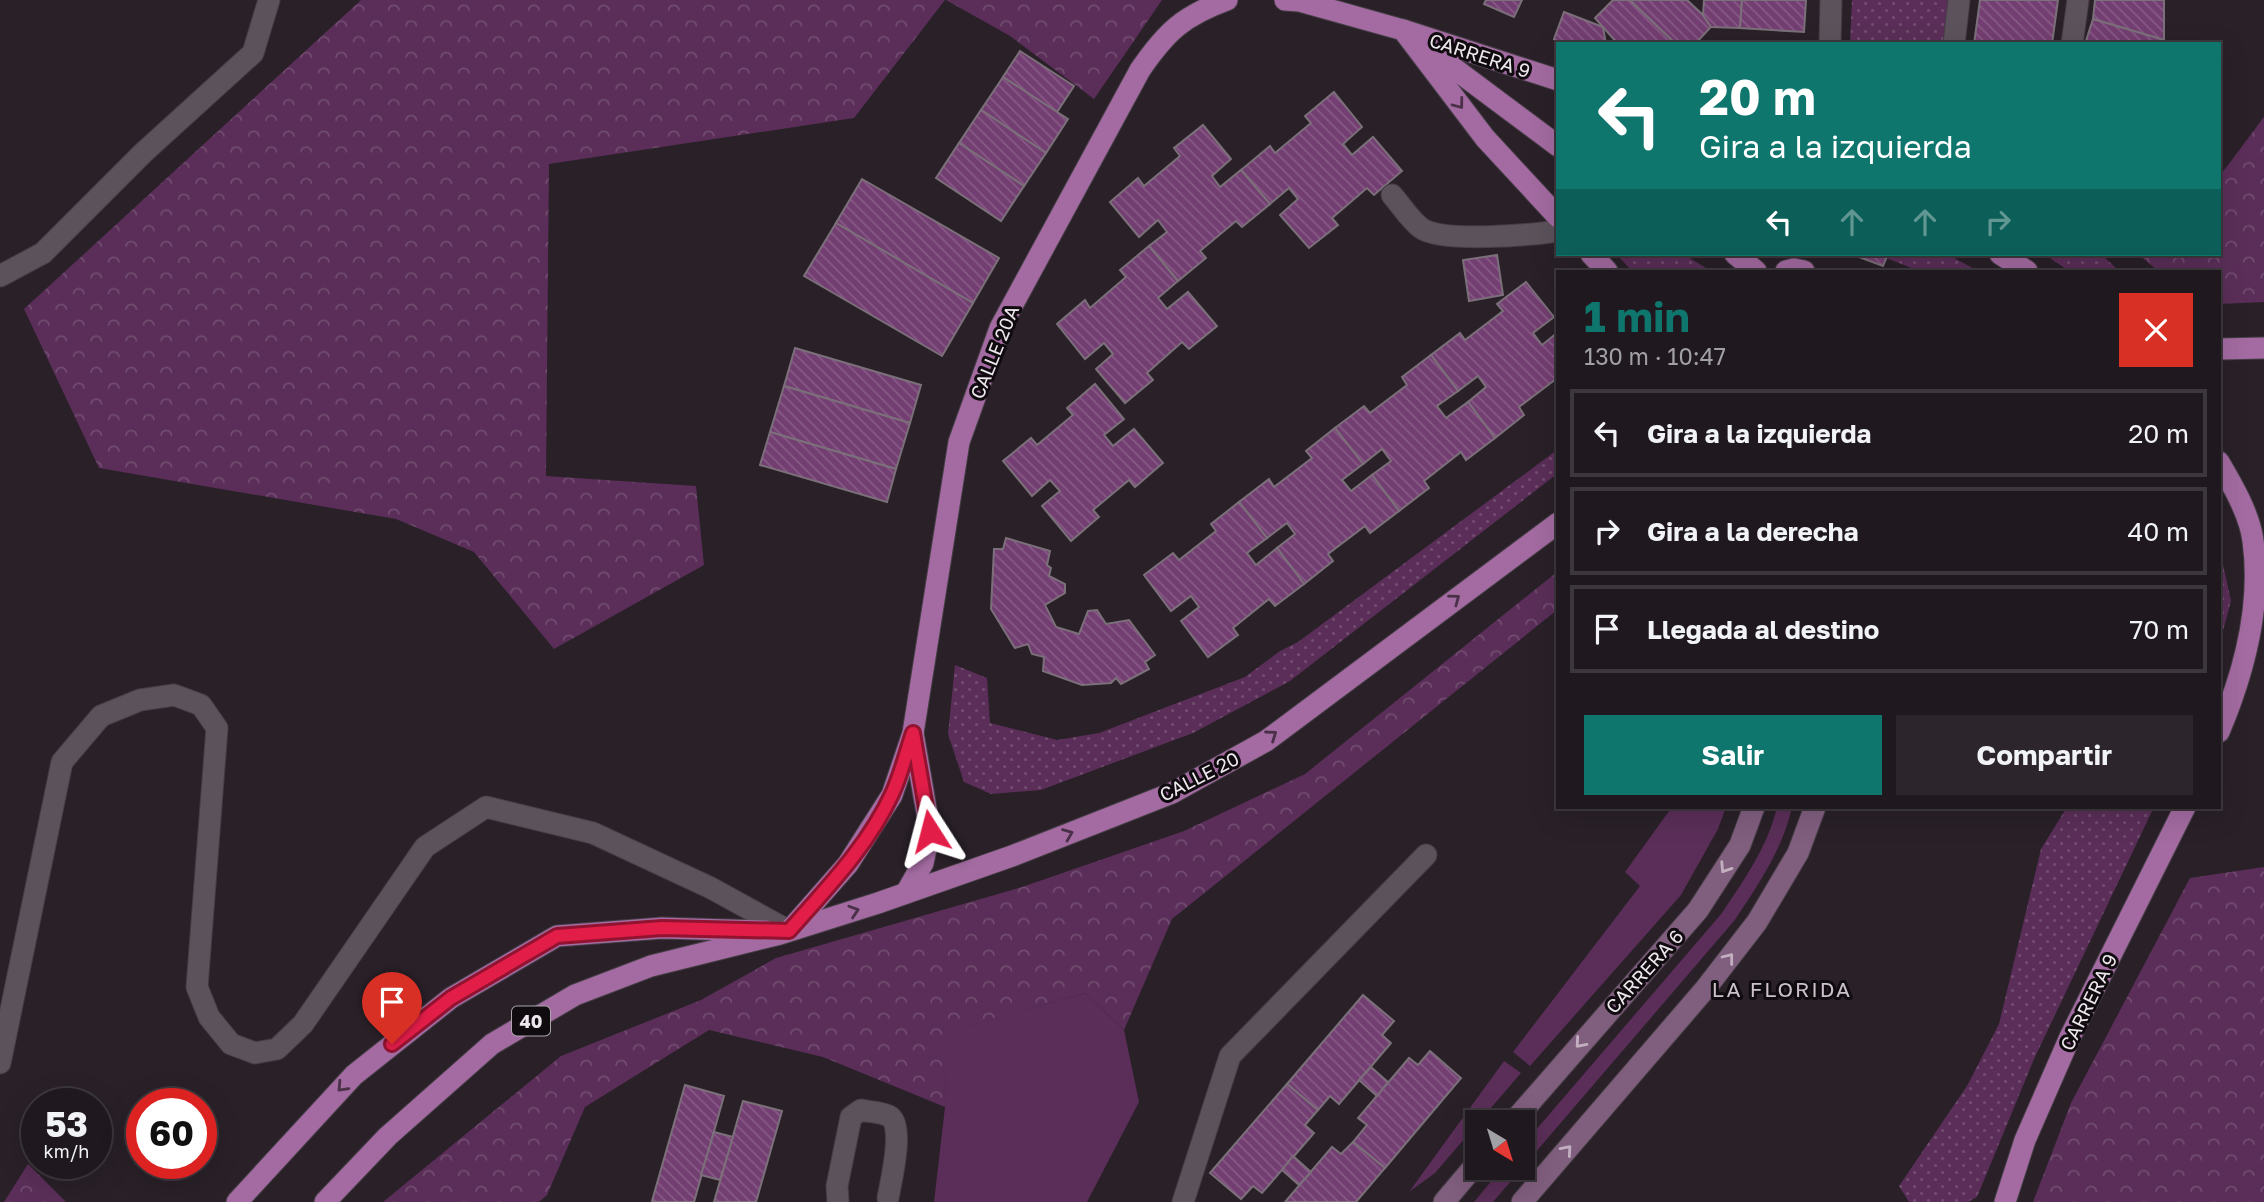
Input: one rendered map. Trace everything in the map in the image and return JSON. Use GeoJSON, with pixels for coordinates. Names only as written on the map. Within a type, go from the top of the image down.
{"type":"FeatureCollection","features":[{"type":"Feature","properties":{"kind":"main road","name":"CALLE 20A"},"geometry":{"type":"LineString","coordinates":[[913,733],[959,442],[1000,328],[1140,70],[1160,41],[1197,11],[1227,0]]}},
{"type":"Feature","properties":{"kind":"main road"},"geometry":{"type":"LineString","coordinates":[[1285,0],[1299,1],[1403,30],[1556,145]]}},
{"type":"Feature","properties":{"kind":"main road"},"geometry":{"type":"LineString","coordinates":[[1403,30],[1485,138],[1556,215]]}},
{"type":"Feature","properties":{"kind":"main road","name":"CARRERA 9"},"geometry":{"type":"LineString","coordinates":[[1403,30],[1556,79]]}},
{"type":"Feature","properties":{"kind":"main road"},"geometry":{"type":"LineString","coordinates":[[1593,256],[1606,270]]}},
{"type":"Feature","properties":{"kind":"main road"},"geometry":{"type":"LineString","coordinates":[[1737,256],[1755,270]]}},
{"type":"Feature","properties":{"kind":"main road"},"geometry":{"type":"LineString","coordinates":[[2003,256],[2025,270]]}},
{"type":"Feature","properties":{"kind":"main road"},"geometry":{"type":"LineString","coordinates":[[2221,349],[2264,348]]}},
{"type":"Feature","properties":{"kind":"main road"},"geometry":{"type":"LineString","coordinates":[[2221,466],[2235,490],[2253,540],[2255,594],[2247,647],[2232,701],[2221,727]]}},
{"type":"Feature","properties":{"kind":"main road","name":"CALLE 20"},"geometry":{"type":"LineString","coordinates":[[789,931],[1012,856],[1172,793],[1266,741],[1556,524]]}},
{"type":"Feature","properties":{"kind":"main road"},"geometry":{"type":"LineString","coordinates":[[906,893],[923,863],[930,831],[913,733]]}},
{"type":"Feature","properties":{"kind":"main road"},"geometry":{"type":"LineString","coordinates":[[237,1202],[354,1074],[451,998],[557,936],[662,928],[789,931],[848,864],[869,834],[891,795],[913,733]]}},
{"type":"Feature","properties":{"kind":"main road","name":"CARRERA 6"},"geometry":{"type":"LineString","coordinates":[[1523,1110],[1698,910],[1740,845],[1753,809]]}},
{"type":"Feature","properties":{"kind":"main road"},"geometry":{"type":"LineString","coordinates":[[1522,1202],[1706,988],[1757,922],[1798,853],[1814,809]]}},
{"type":"Feature","properties":{"kind":"main road","name":"CARRERA 9"},"geometry":{"type":"LineString","coordinates":[[2005,1202],[2025,1140],[2070,1037],[2184,809]]}},
{"type":"Feature","properties":{"kind":"main road","name":"40"},"geometry":{"type":"LineString","coordinates":[[325,1202],[388,1136],[492,1044],[575,995],[650,966],[789,931]]}},
{"type":"Feature","properties":{"kind":"main road"},"geometry":{"type":"LineString","coordinates":[[1444,1202],[1465,1177]]}},
{"type":"Feature","properties":{"kind":"street"},"geometry":{"type":"LineString","coordinates":[[0,276],[43,253],[142,153],[253,53],[269,0]]}},
{"type":"Feature","properties":{"kind":"street"},"geometry":{"type":"LineString","coordinates":[[1830,42],[1831,0]]}},
{"type":"Feature","properties":{"kind":"street"},"geometry":{"type":"LineString","coordinates":[[1954,42],[1959,0]]}},
{"type":"Feature","properties":{"kind":"street"},"geometry":{"type":"LineString","coordinates":[[2073,42],[2078,0]]}},
{"type":"Feature","properties":{"kind":"street"},"geometry":{"type":"LineString","coordinates":[[1392,195],[1422,229],[1437,234],[1465,238],[1556,231]]}},
{"type":"Feature","properties":{"kind":"street"},"geometry":{"type":"LineString","coordinates":[[0,1063],[62,762],[101,716],[151,698],[174,695],[201,705],[217,728],[197,987],[209,1017],[231,1044],[255,1053],[277,1049],[303,1024],[425,847],[486,807],[593,833],[712,888],[789,931]]}},
{"type":"Feature","properties":{"kind":"street"},"geometry":{"type":"LineString","coordinates":[[1183,1202],[1230,1056],[1426,855]]}},
{"type":"Feature","properties":{"kind":"street"},"geometry":{"type":"LineString","coordinates":[[838,1202],[837,1186],[851,1117],[861,1110],[888,1115],[895,1121],[898,1135],[888,1198]]}},
{"type":"Feature","properties":{"kind":"green space"},"geometry":{"type":"Polygon","coordinates":[[[361,0],[945,0],[854,118],[549,164],[546,476],[696,486],[704,565],[554,649],[474,552],[396,519],[99,468],[24,309],[361,0]]]}},
{"type":"Feature","properties":{"kind":"green space"},"geometry":{"type":"Polygon","coordinates":[[[946,0],[1162,0],[1094,99],[1010,36],[946,0]]]}},
{"type":"Feature","properties":{"kind":"green space"},"geometry":{"type":"Polygon","coordinates":[[[1852,0],[1959,0],[1954,42],[1850,42],[1852,0]]]}},
{"type":"Feature","properties":{"kind":"green space"},"geometry":{"type":"Polygon","coordinates":[[[2264,117],[2264,302],[2221,304],[2221,270],[2157,270],[2140,256],[2221,256],[2221,174],[2264,117]]]}},
{"type":"Feature","properties":{"kind":"green space"},"geometry":{"type":"Polygon","coordinates":[[[1618,256],[1686,256],[1709,270],[1631,270],[1618,256]]]}},
{"type":"Feature","properties":{"kind":"green space"},"geometry":{"type":"Polygon","coordinates":[[[1951,256],[1976,270],[1916,270],[1886,258],[1951,256]]]}},
{"type":"Feature","properties":{"kind":"green space"},"geometry":{"type":"Polygon","coordinates":[[[2047,256],[2103,256],[2118,270],[2068,270],[2047,256]]]}},
{"type":"Feature","properties":{"kind":"green space"},"geometry":{"type":"Polygon","coordinates":[[[1556,451],[1556,475],[1290,681],[1193,733],[1041,790],[991,794],[964,782],[948,734],[955,665],[987,678],[990,723],[1057,740],[1099,733],[1245,677],[1280,651],[1298,642],[1556,451]]]}},
{"type":"Feature","properties":{"kind":"green space"},"geometry":{"type":"Polygon","coordinates":[[[2221,555],[2231,601],[2221,638],[2221,555]]]}},
{"type":"Feature","properties":{"kind":"green space"},"geometry":{"type":"Polygon","coordinates":[[[1556,573],[1556,611],[1172,919],[1124,1030],[1085,993],[947,1032],[945,1107],[823,1057],[709,1030],[585,1107],[547,1195],[539,1202],[383,1202],[561,1056],[701,1000],[776,958],[1022,887],[1184,831],[1305,774],[1556,573]]]}},
{"type":"Feature","properties":{"kind":"green space"},"geometry":{"type":"Polygon","coordinates":[[[1671,809],[1725,809],[1718,829],[1681,895],[1530,1066],[1513,1052],[1640,886],[1625,872],[1671,809]]]}},
{"type":"Feature","properties":{"kind":"green space"},"geometry":{"type":"Polygon","coordinates":[[[1776,809],[1791,809],[1783,837],[1769,866],[1734,921],[1535,1153],[1535,1131],[1722,913],[1747,875],[1768,835],[1776,809]]]}},
{"type":"Feature","properties":{"kind":"green space"},"geometry":{"type":"Polygon","coordinates":[[[2066,809],[2153,809],[2034,1059],[1977,1197],[1968,1202],[1909,1202],[1899,1186],[1967,1086],[1999,1024],[2041,849],[2066,809]]]}},
{"type":"Feature","properties":{"kind":"green space"},"geometry":{"type":"Polygon","coordinates":[[[2264,867],[2264,1202],[2033,1202],[2071,1103],[2190,878],[2264,867]]]}},
{"type":"Feature","properties":{"kind":"green space"},"geometry":{"type":"Polygon","coordinates":[[[1085,993],[1124,1030],[1139,1102],[1087,1202],[934,1202],[945,1107],[946,1032],[1085,993]]]}},
{"type":"Feature","properties":{"kind":"green space"},"geometry":{"type":"Polygon","coordinates":[[[1504,1061],[1521,1073],[1489,1110],[1468,1110],[1504,1061]]]}},
{"type":"Feature","properties":{"kind":"green space"},"geometry":{"type":"Polygon","coordinates":[[[1465,1115],[1465,1138],[1435,1173],[1409,1192],[1465,1115]]]}},
{"type":"Feature","properties":{"kind":"green space"},"geometry":{"type":"Polygon","coordinates":[[[21,1175],[21,1179],[43,1179],[66,1202],[4,1202],[21,1175]]]}},
{"type":"Feature","properties":{"kind":"green space"},"geometry":{"type":"Polygon","coordinates":[[[1492,1180],[1512,1180],[1493,1202],[1474,1202],[1492,1180]]]}},
{"type":"Feature","properties":{"kind":"building"},"geometry":{"type":"Polygon","coordinates":[[[1486,0],[1522,0],[1514,17],[1484,4],[1486,0]]]}},
{"type":"Feature","properties":{"kind":"building"},"geometry":{"type":"Polygon","coordinates":[[[1613,0],[1630,0],[1674,42],[1616,42],[1595,18],[1613,0]]]}},
{"type":"Feature","properties":{"kind":"building"},"geometry":{"type":"Polygon","coordinates":[[[1630,0],[1687,0],[1711,27],[1697,42],[1674,42],[1630,0]]]}},
{"type":"Feature","properties":{"kind":"building"},"geometry":{"type":"Polygon","coordinates":[[[1704,0],[1742,0],[1740,28],[1711,27],[1703,15],[1704,0]]]}},
{"type":"Feature","properties":{"kind":"building"},"geometry":{"type":"Polygon","coordinates":[[[1742,0],[1806,0],[1804,32],[1740,28],[1742,0]]]}},
{"type":"Feature","properties":{"kind":"building"},"geometry":{"type":"Polygon","coordinates":[[[1980,0],[2058,0],[2052,42],[1974,42],[1980,0]]]}},
{"type":"Feature","properties":{"kind":"building"},"geometry":{"type":"Polygon","coordinates":[[[2095,0],[2164,0],[2164,40],[2093,19],[2095,0]]]}},
{"type":"Feature","properties":{"kind":"building"},"geometry":{"type":"Polygon","coordinates":[[[1564,12],[1603,27],[1606,42],[1559,42],[1554,39],[1564,12]]]}},
{"type":"Feature","properties":{"kind":"building"},"geometry":{"type":"Polygon","coordinates":[[[2093,19],[2164,40],[2164,42],[2086,42],[2093,19]]]}},
{"type":"Feature","properties":{"kind":"building"},"geometry":{"type":"Polygon","coordinates":[[[1020,51],[1074,86],[1057,112],[1003,77],[1020,51]]]}},
{"type":"Feature","properties":{"kind":"building"},"geometry":{"type":"Polygon","coordinates":[[[1003,77],[1068,119],[1046,153],[981,110],[1003,77]]]}},
{"type":"Feature","properties":{"kind":"building"},"geometry":{"type":"Polygon","coordinates":[[[1334,92],[1362,127],[1343,144],[1352,155],[1373,137],[1402,171],[1374,195],[1367,188],[1332,218],[1338,225],[1309,248],[1280,215],[1298,199],[1289,188],[1270,204],[1241,170],[1270,146],[1275,153],[1311,123],[1305,116],[1334,92]]]}},
{"type":"Feature","properties":{"kind":"building"},"geometry":{"type":"Polygon","coordinates":[[[981,110],[1046,153],[1024,186],[959,143],[981,110]]]}},
{"type":"Feature","properties":{"kind":"building"},"geometry":{"type":"Polygon","coordinates":[[[1203,125],[1231,159],[1212,176],[1220,187],[1241,170],[1270,204],[1242,227],[1236,221],[1200,251],[1206,258],[1178,281],[1149,246],[1167,232],[1158,220],[1139,237],[1110,202],[1138,178],[1144,186],[1180,156],[1174,148],[1203,125]]]}},
{"type":"Feature","properties":{"kind":"building"},"geometry":{"type":"Polygon","coordinates":[[[959,143],[1024,186],[1001,221],[936,178],[959,143]]]}},
{"type":"Feature","properties":{"kind":"building"},"geometry":{"type":"Polygon","coordinates":[[[862,179],[999,258],[973,303],[836,223],[862,179]]]}},
{"type":"Feature","properties":{"kind":"building"},"geometry":{"type":"Polygon","coordinates":[[[836,223],[973,303],[942,356],[804,276],[836,223]]]}},
{"type":"Feature","properties":{"kind":"building"},"geometry":{"type":"Polygon","coordinates":[[[1149,246],[1178,281],[1158,298],[1167,309],[1188,292],[1217,326],[1189,349],[1182,342],[1147,373],[1153,380],[1125,403],[1096,369],[1113,354],[1104,343],[1085,359],[1057,324],[1085,300],[1090,308],[1126,277],[1120,270],[1149,246]]]}},
{"type":"Feature","properties":{"kind":"building"},"geometry":{"type":"Polygon","coordinates":[[[1497,255],[1503,295],[1469,301],[1463,260],[1497,255]]]}},
{"type":"Feature","properties":{"kind":"building"},"geometry":{"type":"Polygon","coordinates":[[[1856,256],[1887,256],[1883,266],[1856,256]]]}},
{"type":"Feature","properties":{"kind":"building"},"geometry":{"type":"Polygon","coordinates":[[[1526,282],[1554,317],[1533,333],[1542,345],[1556,334],[1556,379],[1519,407],[1524,415],[1495,438],[1468,402],[1486,387],[1478,376],[1458,391],[1431,355],[1460,333],[1465,340],[1503,311],[1497,304],[1526,282]]]}},
{"type":"Feature","properties":{"kind":"building"},"geometry":{"type":"Polygon","coordinates":[[[795,348],[921,385],[910,423],[784,386],[795,348]]]}},
{"type":"Feature","properties":{"kind":"building"},"geometry":{"type":"Polygon","coordinates":[[[1431,355],[1458,391],[1437,406],[1446,418],[1468,402],[1495,438],[1466,460],[1461,452],[1424,481],[1429,488],[1399,511],[1372,475],[1391,461],[1382,449],[1363,464],[1335,428],[1364,406],[1370,413],[1407,385],[1402,377],[1431,355]]]}},
{"type":"Feature","properties":{"kind":"building"},"geometry":{"type":"Polygon","coordinates":[[[1095,384],[1124,419],[1104,435],[1113,446],[1134,429],[1163,463],[1135,487],[1129,480],[1093,510],[1099,517],[1071,541],[1042,506],[1060,491],[1050,480],[1032,496],[1003,461],[1031,438],[1037,445],[1073,415],[1067,408],[1095,384]]]}},
{"type":"Feature","properties":{"kind":"building"},"geometry":{"type":"Polygon","coordinates":[[[784,386],[910,423],[896,469],[770,432],[784,386]]]}},
{"type":"Feature","properties":{"kind":"building"},"geometry":{"type":"Polygon","coordinates":[[[1335,428],[1363,464],[1342,480],[1351,491],[1372,475],[1399,511],[1370,533],[1365,526],[1328,554],[1333,561],[1304,584],[1277,548],[1295,534],[1287,523],[1267,538],[1239,502],[1269,479],[1274,487],[1312,458],[1306,451],[1335,428]]]}},
{"type":"Feature","properties":{"kind":"building"},"geometry":{"type":"Polygon","coordinates":[[[770,432],[896,469],[887,502],[760,465],[770,432]]]}},
{"type":"Feature","properties":{"kind":"building"},"geometry":{"type":"Polygon","coordinates":[[[1239,502],[1267,538],[1247,553],[1256,565],[1277,548],[1304,584],[1275,606],[1269,599],[1233,628],[1238,635],[1208,657],[1181,621],[1199,607],[1191,596],[1171,611],[1144,575],[1173,553],[1179,560],[1216,531],[1211,524],[1239,502]]]}},
{"type":"Feature","properties":{"kind":"building"},"geometry":{"type":"Polygon","coordinates":[[[1006,538],[1050,551],[1047,565],[1051,568],[1049,576],[1065,584],[1065,593],[1045,605],[1056,627],[1079,634],[1088,611],[1097,610],[1106,624],[1129,620],[1155,655],[1145,662],[1149,669],[1121,684],[1116,678],[1111,683],[1082,685],[1043,671],[1044,657],[1032,654],[1028,644],[1015,648],[991,609],[994,549],[1003,549],[1006,538]]]}},
{"type":"Feature","properties":{"kind":"building"},"geometry":{"type":"Polygon","coordinates":[[[1363,995],[1394,1021],[1382,1035],[1391,1043],[1339,1104],[1330,1096],[1318,1110],[1287,1084],[1363,995]]]}},
{"type":"Feature","properties":{"kind":"building"},"geometry":{"type":"Polygon","coordinates":[[[1430,1051],[1461,1078],[1385,1168],[1353,1142],[1367,1125],[1358,1118],[1409,1058],[1418,1065],[1430,1051]]]}},
{"type":"Feature","properties":{"kind":"building"},"geometry":{"type":"Polygon","coordinates":[[[1371,1067],[1388,1082],[1377,1096],[1359,1080],[1371,1067]]]}},
{"type":"Feature","properties":{"kind":"building"},"geometry":{"type":"Polygon","coordinates":[[[1287,1084],[1318,1110],[1305,1125],[1314,1133],[1262,1193],[1253,1186],[1241,1199],[1210,1173],[1287,1084]]]}},
{"type":"Feature","properties":{"kind":"building"},"geometry":{"type":"Polygon","coordinates":[[[685,1085],[724,1096],[694,1202],[652,1201],[685,1085]]]}},
{"type":"Feature","properties":{"kind":"building"},"geometry":{"type":"Polygon","coordinates":[[[743,1101],[782,1111],[756,1202],[714,1202],[743,1101]]]}},
{"type":"Feature","properties":{"kind":"building"},"geometry":{"type":"Polygon","coordinates":[[[714,1132],[733,1137],[720,1180],[701,1175],[714,1132]]]}},
{"type":"Feature","properties":{"kind":"building"},"geometry":{"type":"Polygon","coordinates":[[[1353,1142],[1385,1168],[1356,1202],[1285,1202],[1332,1147],[1341,1154],[1353,1142]]]}},
{"type":"Feature","properties":{"kind":"building"},"geometry":{"type":"Polygon","coordinates":[[[1293,1156],[1311,1172],[1299,1185],[1282,1170],[1293,1156]]]}},
{"type":"Feature","properties":{"kind":"district","name":"LA FLORIDA"},"geometry":{"type":"Point","coordinates":[1782,989]}},
{"type":"Feature","properties":{"kind":"route"},"geometry":{"type":"LineString","coordinates":[[392,1044],[451,998],[557,936],[662,928],[789,931],[848,864],[869,834],[891,795],[913,733],[921,766],[930,831]]}}]}
